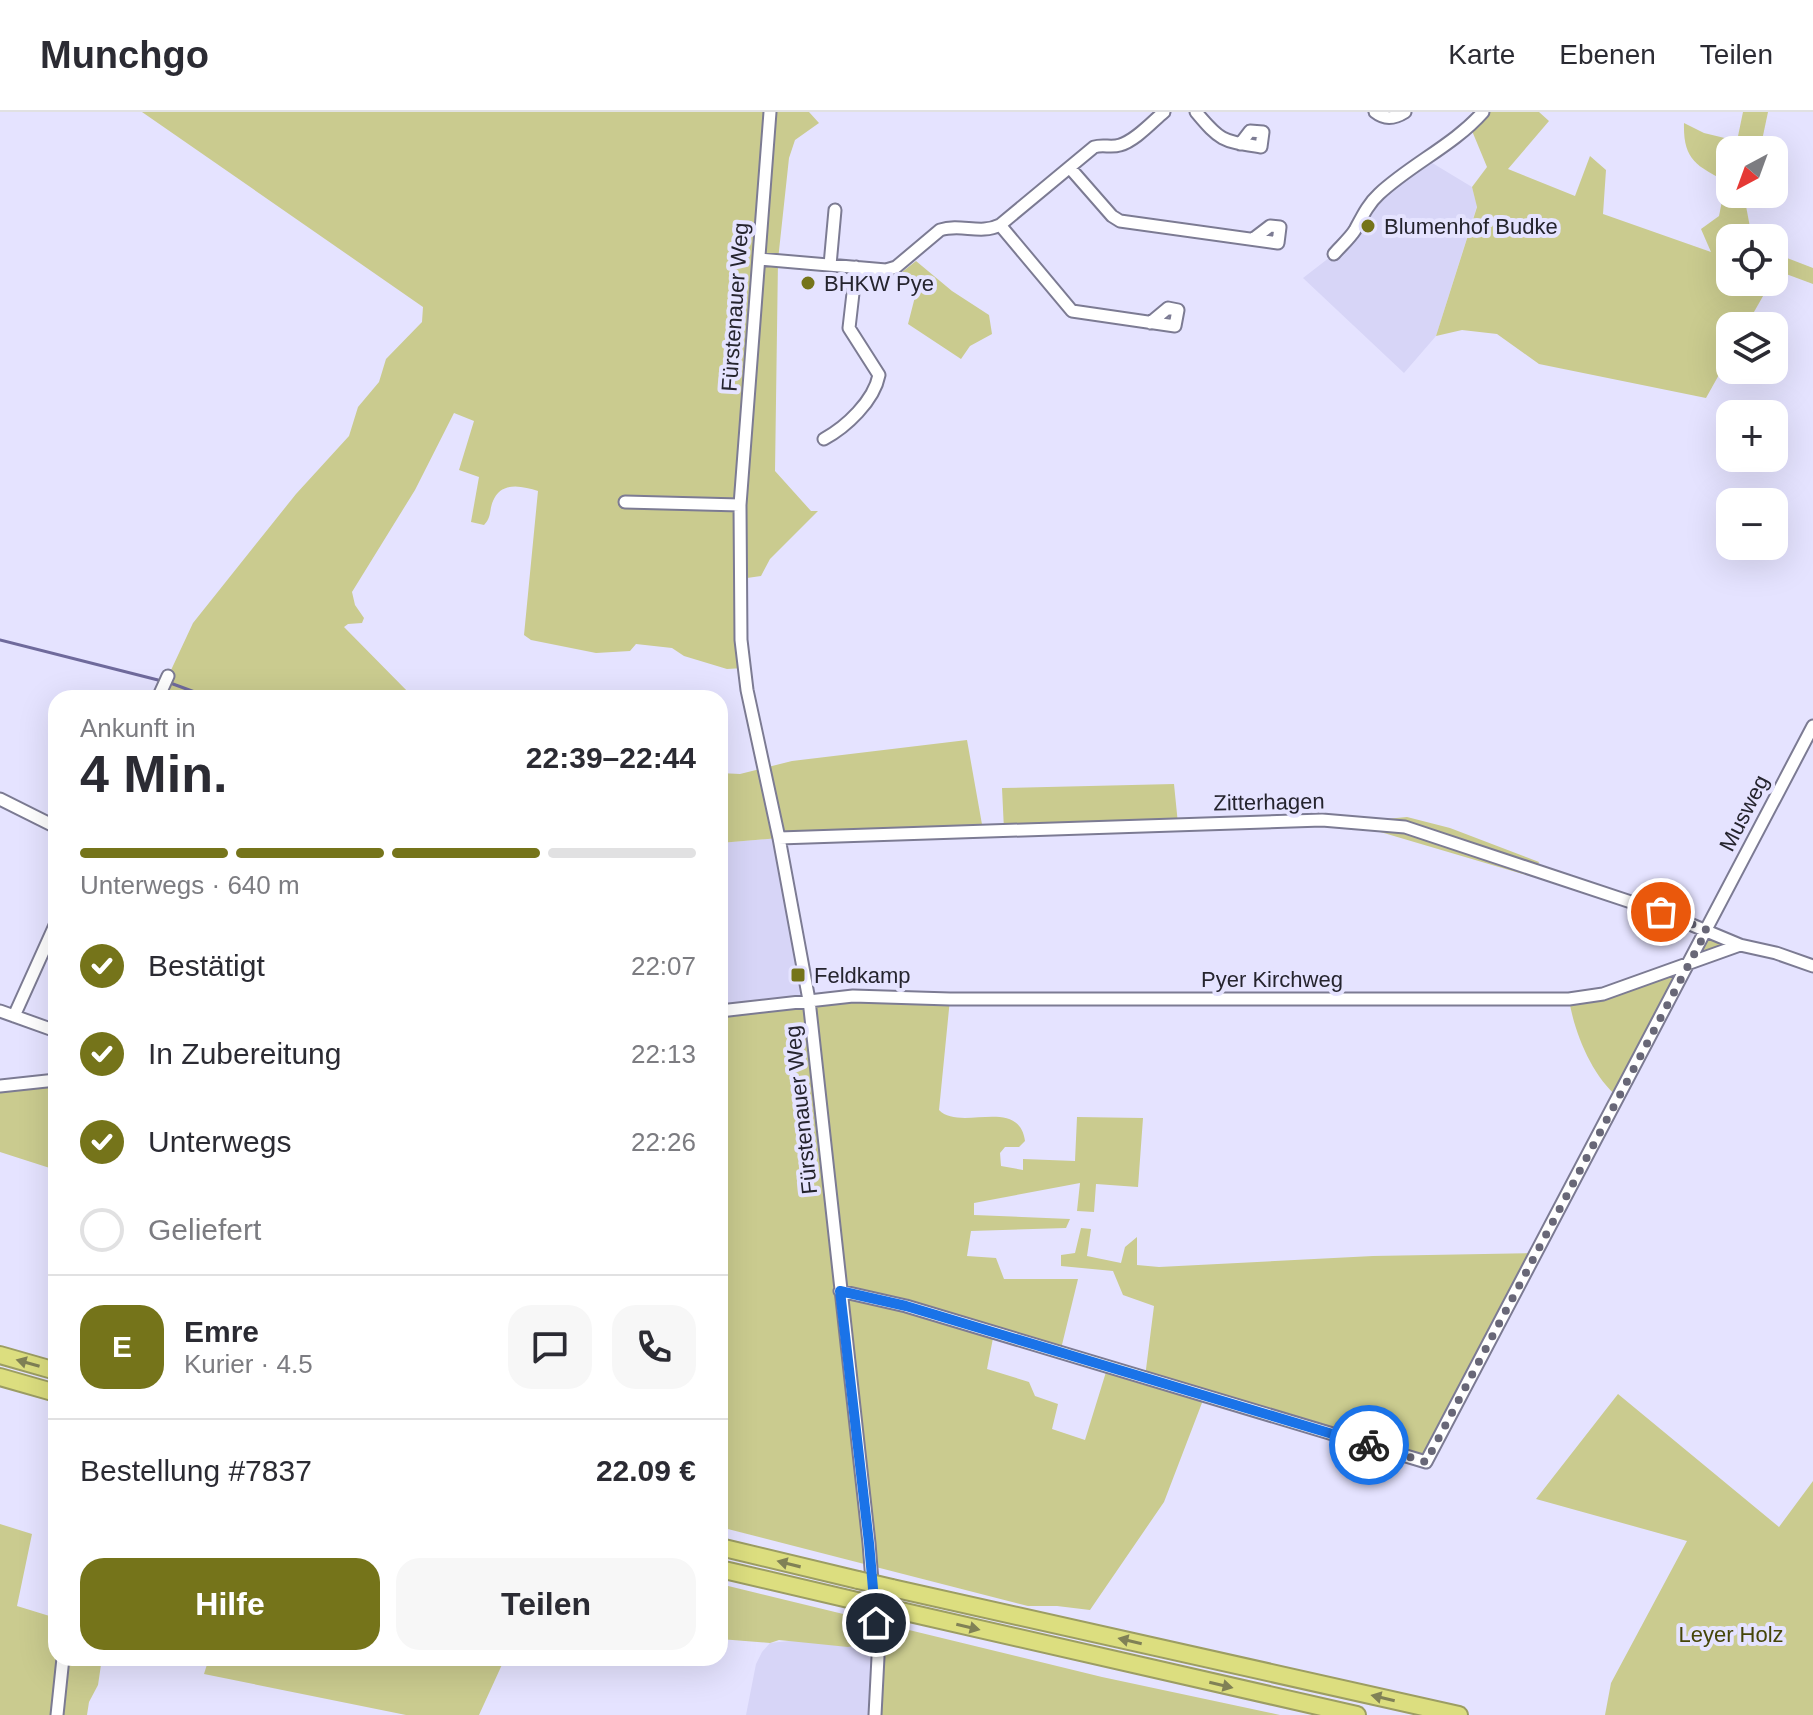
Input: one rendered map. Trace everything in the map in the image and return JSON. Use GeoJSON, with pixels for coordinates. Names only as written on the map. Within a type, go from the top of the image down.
{"type":"FeatureCollection","features":[{"type":"Feature","properties":{"kind":"highway"},"geometry":{"type":"LineString","coordinates":[[0,1355],[48,1369]]}},
{"type":"Feature","properties":{"kind":"highway"},"geometry":{"type":"LineString","coordinates":[[0,1377],[48,1391]]}},
{"type":"Feature","properties":{"kind":"highway"},"geometry":{"type":"LineString","coordinates":[[728,1549],[1459,1715]]}},
{"type":"Feature","properties":{"kind":"highway"},"geometry":{"type":"LineString","coordinates":[[728,1571],[1357,1715]]}},
{"type":"Feature","properties":{"kind":"street","name":"Fürstenauer Weg"},"geometry":{"type":"LineString","coordinates":[[770,112],[740,505],[742,654],[809,1000],[869,1543],[878,1657],[875,1715]]}},
{"type":"Feature","properties":{"kind":"street"},"geometry":{"type":"LineString","coordinates":[[759,259],[886,270],[896,267],[940,230],[949,227],[989,231],[1000,225],[1094,147],[1104,144],[1117,147],[1126,143],[1164,112]]}},
{"type":"Feature","properties":{"kind":"street"},"geometry":{"type":"LineString","coordinates":[[1196,112],[1220,138],[1240,144]]}},
{"type":"Feature","properties":{"kind":"street"},"geometry":{"type":"LineString","coordinates":[[1375,112],[1383,118],[1405,112]]}},
{"type":"Feature","properties":{"kind":"street"},"geometry":{"type":"LineString","coordinates":[[1334,254],[1354,231],[1377,195],[1470,126],[1483,112]]}},
{"type":"Feature","properties":{"kind":"street"},"geometry":{"type":"LineString","coordinates":[[1070,168],[1120,221],[1253,239]]}},
{"type":"Feature","properties":{"kind":"street"},"geometry":{"type":"LineString","coordinates":[[830,265],[835,210]]}},
{"type":"Feature","properties":{"kind":"street"},"geometry":{"type":"LineString","coordinates":[[1000,225],[1072,311],[1150,323]]}},
{"type":"Feature","properties":{"kind":"street"},"geometry":{"type":"LineString","coordinates":[[824,439],[841,429],[877,386],[879,375],[849,328],[856,267]]}},
{"type":"Feature","properties":{"kind":"street"},"geometry":{"type":"LineString","coordinates":[[625,502],[740,505]]}},
{"type":"Feature","properties":{"kind":"street"},"geometry":{"type":"LineString","coordinates":[[162,690],[168,676]]}},
{"type":"Feature","properties":{"kind":"street","name":"Musweg"},"geometry":{"type":"LineString","coordinates":[[840,1291],[906,1306],[1426,1462],[1813,726]]}},
{"type":"Feature","properties":{"kind":"street"},"geometry":{"type":"LineString","coordinates":[[0,799],[48,823]]}},
{"type":"Feature","properties":{"kind":"street","name":"Zitterhagen"},"geometry":{"type":"LineString","coordinates":[[779,838],[1322,820],[1405,827],[1661,912],[1740,945]]}},
{"type":"Feature","properties":{"kind":"street"},"geometry":{"type":"LineString","coordinates":[[14,1016],[48,941]]}},
{"type":"Feature","properties":{"kind":"street"},"geometry":{"type":"LineString","coordinates":[[1740,945],[1813,966]]}},
{"type":"Feature","properties":{"kind":"street","name":"Pyer Kirchweg"},"geometry":{"type":"LineString","coordinates":[[728,1010],[853,996],[980,999],[1569,999],[1603,994],[1740,945]]}},
{"type":"Feature","properties":{"kind":"street"},"geometry":{"type":"LineString","coordinates":[[0,1011],[48,1028]]}},
{"type":"Feature","properties":{"kind":"street"},"geometry":{"type":"LineString","coordinates":[[0,1086],[48,1081]]}},
{"type":"Feature","properties":{"kind":"street"},"geometry":{"type":"LineString","coordinates":[[57,1715],[62,1666]]}},
{"type":"Feature","properties":{"kind":"shaded area"},"geometry":{"type":"Polygon","coordinates":[[[1424,158],[1472,187],[1477,206],[1436,336],[1404,373],[1303,278],[1334,254],[1362,215],[1424,158]]]}},
{"type":"Feature","properties":{"kind":"shaded area"},"geometry":{"type":"Polygon","coordinates":[[[779,838],[809,1000],[728,1010],[728,842],[779,838]]]}},
{"type":"Feature","properties":{"kind":"shaded area"},"geometry":{"type":"Polygon","coordinates":[[[876,1632],[874,1715],[746,1715],[756,1664],[770,1643],[876,1632]]]}},
{"type":"Feature","properties":{"kind":"green space"},"geometry":{"type":"Polygon","coordinates":[[[142,112],[809,112],[819,123],[795,140],[789,158],[778,260],[775,471],[811,511],[818,511],[770,559],[761,576],[740,579],[744,668],[727,669],[684,656],[672,648],[636,644],[630,651],[596,653],[531,640],[524,635],[538,491],[519,487],[501,490],[484,525],[471,522],[479,477],[459,470],[474,421],[454,413],[415,490],[352,592],[355,605],[364,618],[362,623],[344,627],[406,690],[162,690],[193,623],[296,494],[349,436],[358,407],[379,382],[386,359],[422,322],[423,307],[142,112]]]}},
{"type":"Feature","properties":{"kind":"green space"},"geometry":{"type":"Polygon","coordinates":[[[1483,112],[1539,112],[1549,121],[1508,169],[1575,196],[1590,156],[1606,170],[1603,214],[1711,252],[1701,229],[1719,216],[1721,208],[1746,208],[1749,224],[1716,224],[1716,296],[1763,296],[1754,312],[1716,312],[1716,380],[1706,398],[1539,364],[1497,334],[1462,330],[1436,336],[1477,207],[1472,187],[1487,167],[1470,126],[1483,112]]]}},
{"type":"Feature","properties":{"kind":"green space"},"geometry":{"type":"Polygon","coordinates":[[[1743,112],[1768,112],[1763,136],[1738,136],[1743,112]]]}},
{"type":"Feature","properties":{"kind":"green space"},"geometry":{"type":"Polygon","coordinates":[[[1684,123],[1716,136],[1716,176],[1693,160],[1686,145],[1684,123]]]}},
{"type":"Feature","properties":{"kind":"green space"},"geometry":{"type":"Polygon","coordinates":[[[1788,258],[1813,268],[1813,284],[1788,275],[1788,258]]]}},
{"type":"Feature","properties":{"kind":"green space"},"geometry":{"type":"Polygon","coordinates":[[[916,261],[952,291],[989,315],[992,334],[970,346],[961,359],[908,324],[917,289],[902,272],[916,261]]]}},
{"type":"Feature","properties":{"kind":"green space"},"geometry":{"type":"Polygon","coordinates":[[[967,740],[983,830],[1004,830],[1002,788],[1174,784],[1178,824],[728,842],[728,773],[740,774],[792,761],[967,740]]]}},
{"type":"Feature","properties":{"kind":"green space"},"geometry":{"type":"Polygon","coordinates":[[[1407,817],[1450,828],[1539,862],[1533,877],[1377,831],[1375,820],[1407,817]]]}},
{"type":"Feature","properties":{"kind":"green space"},"geometry":{"type":"Polygon","coordinates":[[[1707,930],[1740,945],[1689,961],[1707,930]]]}},
{"type":"Feature","properties":{"kind":"green space"},"geometry":{"type":"Polygon","coordinates":[[[1689,961],[1618,1097],[1592,1065],[1575,1025],[1569,999],[1689,961]]]}},
{"type":"Feature","properties":{"kind":"green space"},"geometry":{"type":"Polygon","coordinates":[[[817,999],[950,999],[939,1110],[948,1116],[960,1118],[1001,1117],[1012,1120],[1020,1128],[1025,1141],[1019,1147],[1005,1147],[1000,1153],[1001,1166],[1023,1170],[1023,1159],[1075,1161],[1077,1117],[1143,1118],[1138,1187],[1096,1184],[1094,1212],[1077,1211],[1080,1183],[974,1203],[974,1215],[1070,1219],[1066,1228],[971,1231],[967,1256],[996,1258],[1004,1279],[1078,1279],[1060,1353],[994,1333],[987,1369],[1029,1382],[1035,1396],[1058,1404],[1052,1429],[1085,1440],[1106,1372],[1144,1385],[1154,1306],[1123,1295],[1113,1271],[1061,1266],[1061,1255],[1075,1253],[1081,1228],[1091,1229],[1087,1256],[1121,1263],[1125,1247],[1137,1237],[1137,1265],[1159,1267],[1373,1256],[1534,1253],[1425,1459],[1205,1395],[1164,1502],[1090,1610],[1028,1606],[728,1529],[728,1010],[817,999]]]}},
{"type":"Feature","properties":{"kind":"green space"},"geometry":{"type":"Polygon","coordinates":[[[48,1081],[48,1167],[0,1152],[0,1086],[48,1081]]]}},
{"type":"Feature","properties":{"kind":"green space","name":"Leyer Holz"},"geometry":{"type":"Polygon","coordinates":[[[1618,1394],[1779,1527],[1813,1481],[1813,1715],[1605,1715],[1611,1683],[1687,1541],[1536,1499],[1618,1394]]]}},
{"type":"Feature","properties":{"kind":"green space"},"geometry":{"type":"Polygon","coordinates":[[[0,1524],[32,1534],[17,1606],[48,1616],[48,1666],[101,1666],[98,1685],[89,1702],[87,1715],[0,1715],[0,1524]]]}},
{"type":"Feature","properties":{"kind":"green space"},"geometry":{"type":"Polygon","coordinates":[[[728,1586],[1102,1677],[1280,1715],[874,1715],[875,1634],[869,1643],[848,1647],[779,1640],[770,1643],[728,1640],[728,1586]]]}},
{"type":"Feature","properties":{"kind":"green space"},"geometry":{"type":"Polygon","coordinates":[[[206,1666],[501,1666],[479,1715],[406,1715],[204,1674],[206,1666]]]}},
{"type":"Feature","properties":{"kind":"waterway"},"geometry":{"type":"LineString","coordinates":[[0,640],[158,680]]}},
{"type":"Feature","properties":{"kind":"waterway"},"geometry":{"type":"LineString","coordinates":[[173,684],[189,690]]}},
{"type":"Feature","properties":{"kind":"way so far"},"geometry":{"type":"LineString","coordinates":[[1369,1445],[1426,1462],[1707,930],[1661,912]]}},
{"type":"Feature","properties":{"kind":"place","name":"Blumenhof Budke"},"geometry":{"type":"Point","coordinates":[1368,226]}},
{"type":"Feature","properties":{"kind":"place","name":"BHKW Pye"},"geometry":{"type":"Point","coordinates":[808,283]}},
{"type":"Feature","properties":{"kind":"place","name":"Feldkamp"},"geometry":{"type":"Point","coordinates":[798,975]}},
{"type":"Feature","properties":{"kind":"route"},"geometry":{"type":"LineString","coordinates":[[876,1623],[840,1291],[906,1306],[1369,1445]]}}]}
